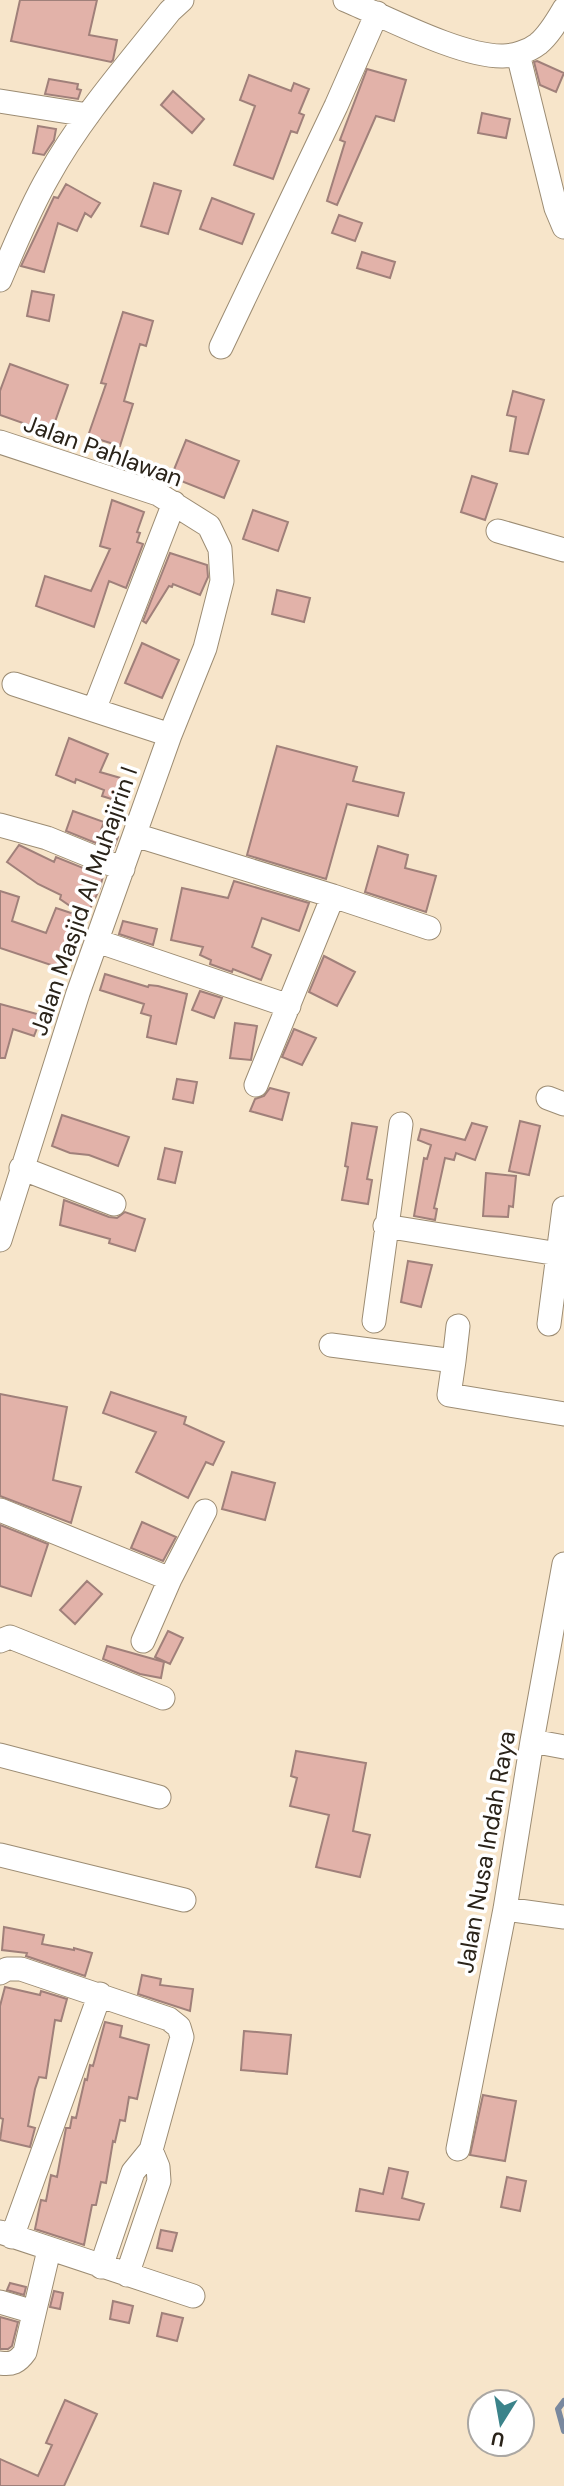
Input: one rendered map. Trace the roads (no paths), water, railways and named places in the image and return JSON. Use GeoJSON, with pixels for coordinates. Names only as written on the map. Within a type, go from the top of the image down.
{"type":"FeatureCollection","features":[{"type":"Feature","properties":{"kind":"street"},"geometry":{"type":"LineString","coordinates":[[0,280],[37,197],[88,115],[170,10],[182,0]]}},
{"type":"Feature","properties":{"kind":"street"},"geometry":{"type":"LineString","coordinates":[[345,0],[447,43],[476,53],[503,56],[518,54],[538,44],[554,26],[564,9]]}},
{"type":"Feature","properties":{"kind":"street"},"geometry":{"type":"LineString","coordinates":[[221,347],[336,106],[377,13]]}},
{"type":"Feature","properties":{"kind":"street"},"geometry":{"type":"LineString","coordinates":[[518,54],[556,208],[564,227]]}},
{"type":"Feature","properties":{"kind":"street"},"geometry":{"type":"LineString","coordinates":[[0,101],[88,115]]}},
{"type":"Feature","properties":{"kind":"street","name":"Jalan Pahlawan"},"geometry":{"type":"LineString","coordinates":[[0,442],[158,494],[174,503],[209,526],[220,549],[222,580]]}},
{"type":"Feature","properties":{"kind":"street"},"geometry":{"type":"LineString","coordinates":[[94,710],[174,503]]}},
{"type":"Feature","properties":{"kind":"street"},"geometry":{"type":"LineString","coordinates":[[498,531],[564,550]]}},
{"type":"Feature","properties":{"kind":"street","name":"Jalan Masjid Al Muhajirin I"},"geometry":{"type":"LineString","coordinates":[[2,1227],[78,993],[170,735],[205,648],[222,580]]}},
{"type":"Feature","properties":{"kind":"street"},"geometry":{"type":"LineString","coordinates":[[14,684],[170,735]]}},
{"type":"Feature","properties":{"kind":"street"},"geometry":{"type":"LineString","coordinates":[[0,825],[47,838],[123,869]]}},
{"type":"Feature","properties":{"kind":"street"},"geometry":{"type":"LineString","coordinates":[[135,835],[429,929]]}},
{"type":"Feature","properties":{"kind":"street"},"geometry":{"type":"LineString","coordinates":[[256,1085],[332,896]]}},
{"type":"Feature","properties":{"kind":"street"},"geometry":{"type":"LineString","coordinates":[[97,941],[289,1006]]}},
{"type":"Feature","properties":{"kind":"street"},"geometry":{"type":"LineString","coordinates":[[374,1321],[401,1124]]}},
{"type":"Feature","properties":{"kind":"street"},"geometry":{"type":"LineString","coordinates":[[21,1168],[114,1204]]}},
{"type":"Feature","properties":{"kind":"street"},"geometry":{"type":"LineString","coordinates":[[550,1324],[561,1255],[564,1208]]}},
{"type":"Feature","properties":{"kind":"street"},"geometry":{"type":"LineString","coordinates":[[385,1226],[561,1255]]}},
{"type":"Feature","properties":{"kind":"street"},"geometry":{"type":"LineString","coordinates":[[458,1326],[449,1395],[564,1414]]}},
{"type":"Feature","properties":{"kind":"street"},"geometry":{"type":"LineString","coordinates":[[331,1345],[454,1361]]}},
{"type":"Feature","properties":{"kind":"street"},"geometry":{"type":"LineString","coordinates":[[0,1510],[170,1579]]}},
{"type":"Feature","properties":{"kind":"street"},"geometry":{"type":"LineString","coordinates":[[143,1641],[170,1579],[205,1511]]}},
{"type":"Feature","properties":{"kind":"street","name":"Jalan Nusa Indah Raya"},"geometry":{"type":"LineString","coordinates":[[458,2149],[505,1909],[532,1741],[563,1575]]}},
{"type":"Feature","properties":{"kind":"street"},"geometry":{"type":"LineString","coordinates":[[0,1641],[10,1637],[163,1698]]}},
{"type":"Feature","properties":{"kind":"street"},"geometry":{"type":"LineString","coordinates":[[532,1741],[564,1747]]}},
{"type":"Feature","properties":{"kind":"street"},"geometry":{"type":"LineString","coordinates":[[0,1755],[159,1797]]}},
{"type":"Feature","properties":{"kind":"street"},"geometry":{"type":"LineString","coordinates":[[0,1855],[184,1900]]}},
{"type":"Feature","properties":{"kind":"street"},"geometry":{"type":"LineString","coordinates":[[505,1909],[564,1917]]}},
{"type":"Feature","properties":{"kind":"street"},"geometry":{"type":"LineString","coordinates":[[0,1973],[8,1969],[21,1969],[169,2019],[179,2027],[182,2037],[151,2150],[133,2172],[101,2267]]}},
{"type":"Feature","properties":{"kind":"street"},"geometry":{"type":"LineString","coordinates":[[100,1994],[6,2234],[193,2296]]}},
{"type":"Feature","properties":{"kind":"street"},"geometry":{"type":"LineString","coordinates":[[127,2275],[159,2181],[159,2167],[151,2150]]}},
{"type":"Feature","properties":{"kind":"street"},"geometry":{"type":"LineString","coordinates":[[0,2363],[12,2364],[20,2360],[25,2352],[49,2250]]}},
{"type":"Feature","properties":{"kind":"street"},"geometry":{"type":"LineString","coordinates":[[0,2302],[34,2312]]}},
{"type":"Feature","properties":{"kind":"waterway"},"geometry":{"type":"LineString","coordinates":[[564,2401],[558,2409],[564,2431]]}}]}
